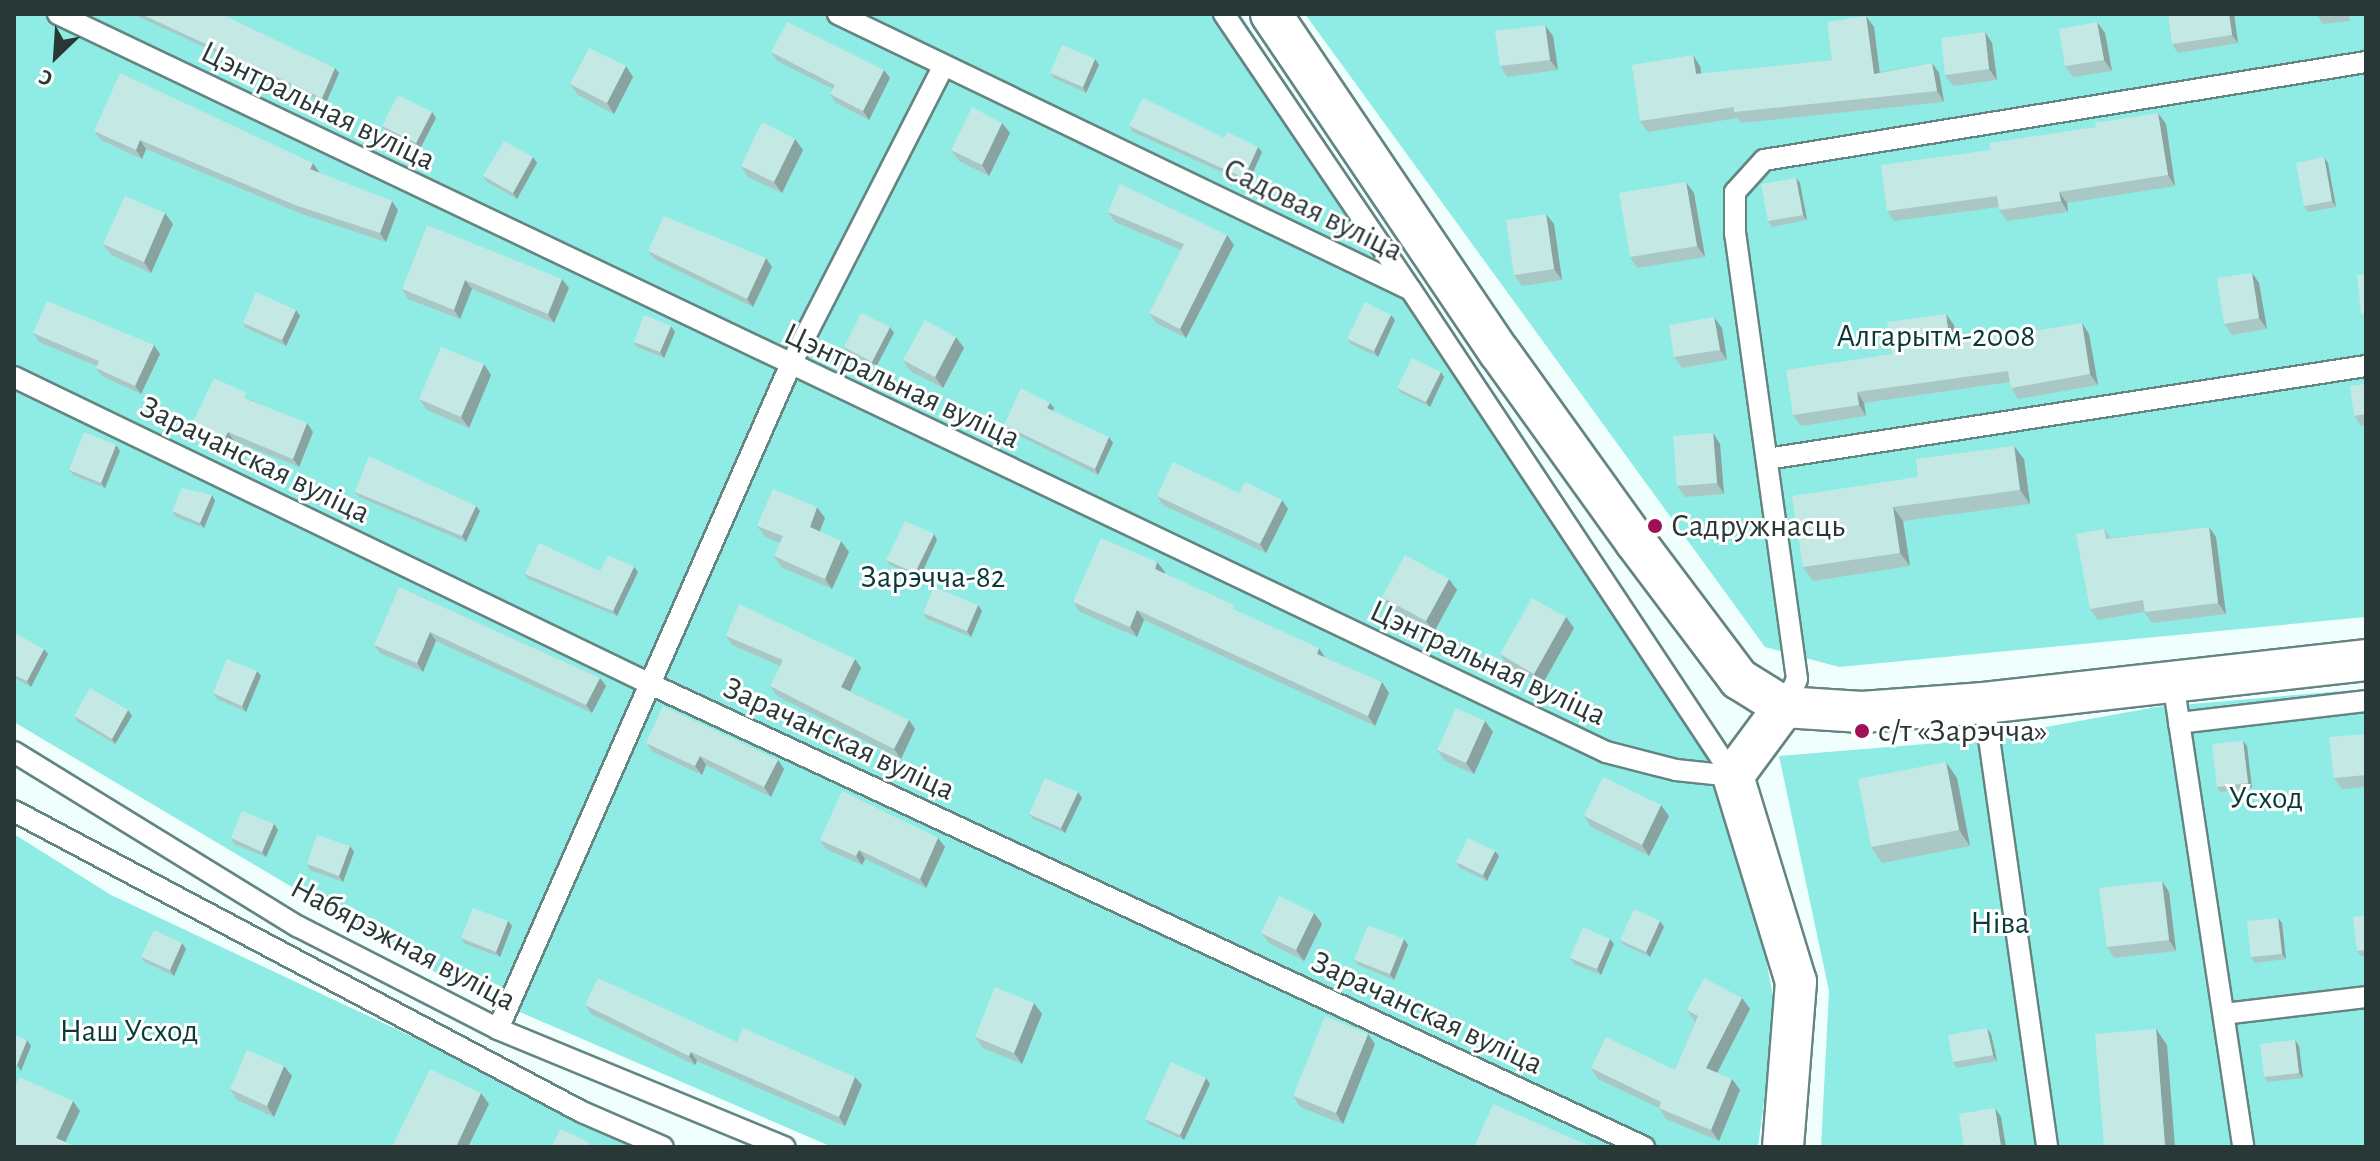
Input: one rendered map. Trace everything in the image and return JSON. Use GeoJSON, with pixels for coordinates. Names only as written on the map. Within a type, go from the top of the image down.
{"type":"FeatureCollection","features":[{"type":"Feature","properties":{"kind":"street"},"geometry":{"type":"LineString","coordinates":[[1271,14],[1500,353],[1635,541],[1739,679],[1784,707],[1862,712],[1984,703],[2366,660]]}},
{"type":"Feature","properties":{"kind":"street"},"geometry":{"type":"LineString","coordinates":[[1783,1147],[1796,982],[1733,776],[1784,707]]}},
{"type":"Feature","properties":{"kind":"lane","name":"Цэнтральная вуліца"},"geometry":{"type":"LineString","coordinates":[[58,14],[790,366],[1606,752],[1676,770],[1733,776]]}},
{"type":"Feature","properties":{"kind":"lane","name":"Садовая вуліца"},"geometry":{"type":"LineString","coordinates":[[838,14],[1411,290],[1733,776]]}},
{"type":"Feature","properties":{"kind":"lane"},"geometry":{"type":"LineString","coordinates":[[1224,14],[1411,290]]}},
{"type":"Feature","properties":{"kind":"lane"},"geometry":{"type":"LineString","coordinates":[[1784,707],[1797,679],[1735,220],[1735,192],[1764,160],[2366,62]]}},
{"type":"Feature","properties":{"kind":"lane"},"geometry":{"type":"LineString","coordinates":[[498,1029],[790,366],[943,67]]}},
{"type":"Feature","properties":{"kind":"lane"},"geometry":{"type":"LineString","coordinates":[[1767,459],[2366,366]]}},
{"type":"Feature","properties":{"kind":"lane","name":"Зарачанская вуліца"},"geometry":{"type":"LineString","coordinates":[[14,377],[648,683],[1644,1147]]}},
{"type":"Feature","properties":{"kind":"lane"},"geometry":{"type":"LineString","coordinates":[[2173,682],[2243,1147]]}},
{"type":"Feature","properties":{"kind":"lane"},"geometry":{"type":"LineString","coordinates":[[2179,723],[2366,701]]}},
{"type":"Feature","properties":{"kind":"lane"},"geometry":{"type":"LineString","coordinates":[[1984,703],[2047,1147]]}},
{"type":"Feature","properties":{"kind":"lane","name":"Набярэжная вуліца"},"geometry":{"type":"LineString","coordinates":[[14,752],[299,927],[498,1029],[785,1147]]}},
{"type":"Feature","properties":{"kind":"lane"},"geometry":{"type":"LineString","coordinates":[[14,811],[582,1112],[663,1147]]}},
{"type":"Feature","properties":{"kind":"lane"},"geometry":{"type":"LineString","coordinates":[[2224,1014],[2366,997]]}},
{"type":"Feature","properties":{"kind":"green space","name":"Зарэчча-82"},"geometry":{"type":"Polygon","coordinates":[[[14,14],[1240,14],[1694,708],[1750,877],[1776,1011],[1758,1147],[832,1147],[455,984],[14,722],[14,14]]]}},
{"type":"Feature","properties":{"kind":"green space","name":"Алгарытм-2008"},"geometry":{"type":"Polygon","coordinates":[[[1305,14],[2366,14],[2366,617],[1839,667],[1765,647],[1305,14]]]}},
{"type":"Feature","properties":{"kind":"green space","name":"Ніва"},"geometry":{"type":"Polygon","coordinates":[[[2366,689],[2366,1147],[1821,1147],[1829,991],[1779,756],[1974,740],[2156,707],[2366,689]]]}},
{"type":"Feature","properties":{"kind":"green space","name":"Наш Усход"},"geometry":{"type":"Polygon","coordinates":[[[14,834],[111,895],[647,1147],[14,1147],[14,834]]]}},
{"type":"Feature","properties":{"kind":"building"},"geometry":{"type":"Polygon","coordinates":[[[141,14],[221,14],[335,68],[322,98],[141,14]]]}},
{"type":"Feature","properties":{"kind":"building"},"geometry":{"type":"Polygon","coordinates":[[[2168,14],[2229,14],[2232,35],[2172,44],[2168,14]]]}},
{"type":"Feature","properties":{"kind":"building"},"geometry":{"type":"Polygon","coordinates":[[[1866,16],[1874,74],[1932,63],[1937,91],[1734,112],[1734,107],[1640,121],[1632,65],[1693,55],[1696,74],[1832,60],[1827,22],[1866,16]]]}},
{"type":"Feature","properties":{"kind":"building"},"geometry":{"type":"Polygon","coordinates":[[[787,22],[884,70],[863,111],[830,94],[835,85],[771,52],[787,22]]]}},
{"type":"Feature","properties":{"kind":"building"},"geometry":{"type":"Polygon","coordinates":[[[2097,22],[2104,60],[2065,66],[2059,29],[2097,22]]]}},
{"type":"Feature","properties":{"kind":"building"},"geometry":{"type":"Polygon","coordinates":[[[1545,25],[1550,60],[1500,66],[1495,31],[1545,25]]]}},
{"type":"Feature","properties":{"kind":"building"},"geometry":{"type":"Polygon","coordinates":[[[1985,32],[1989,69],[1945,75],[1941,38],[1985,32]]]}},
{"type":"Feature","properties":{"kind":"building"},"geometry":{"type":"Polygon","coordinates":[[[1062,45],[1095,59],[1083,87],[1050,73],[1062,45]]]}},
{"type":"Feature","properties":{"kind":"building"},"geometry":{"type":"Polygon","coordinates":[[[589,48],[626,66],[607,103],[570,84],[589,48]]]}},
{"type":"Feature","properties":{"kind":"building"},"geometry":{"type":"Polygon","coordinates":[[[120,73],[313,163],[310,169],[392,201],[380,233],[295,205],[140,140],[136,150],[94,131],[120,73]]]}},
{"type":"Feature","properties":{"kind":"building"},"geometry":{"type":"Polygon","coordinates":[[[398,95],[432,112],[416,143],[382,126],[398,95]]]}},
{"type":"Feature","properties":{"kind":"building"},"geometry":{"type":"Polygon","coordinates":[[[1143,98],[1224,138],[1227,132],[1258,147],[1244,178],[1129,126],[1143,98]]]}},
{"type":"Feature","properties":{"kind":"building"},"geometry":{"type":"Polygon","coordinates":[[[972,107],[1002,123],[982,165],[951,150],[972,107]]]}},
{"type":"Feature","properties":{"kind":"building"},"geometry":{"type":"Polygon","coordinates":[[[2158,113],[2168,175],[2059,192],[2061,201],[1999,210],[1997,196],[1887,211],[1881,165],[1990,150],[1989,143],[2096,127],[2095,123],[2158,113]]]}},
{"type":"Feature","properties":{"kind":"building"},"geometry":{"type":"Polygon","coordinates":[[[762,122],[795,139],[774,182],[741,166],[762,122]]]}},
{"type":"Feature","properties":{"kind":"building"},"geometry":{"type":"Polygon","coordinates":[[[504,141],[533,157],[513,193],[483,176],[504,141]]]}},
{"type":"Feature","properties":{"kind":"building"},"geometry":{"type":"Polygon","coordinates":[[[2324,157],[2332,201],[2304,206],[2296,163],[2324,157]]]}},
{"type":"Feature","properties":{"kind":"building"},"geometry":{"type":"Polygon","coordinates":[[[1796,178],[1803,215],[1768,221],[1761,184],[1796,178]]]}},
{"type":"Feature","properties":{"kind":"building"},"geometry":{"type":"Polygon","coordinates":[[[1686,182],[1697,246],[1630,257],[1619,193],[1686,182]]]}},
{"type":"Feature","properties":{"kind":"building"},"geometry":{"type":"Polygon","coordinates":[[[1120,184],[1227,235],[1180,329],[1149,313],[1184,244],[1108,212],[1120,184]]]}},
{"type":"Feature","properties":{"kind":"building"},"geometry":{"type":"Polygon","coordinates":[[[125,196],[165,213],[144,262],[103,244],[125,196]]]}},
{"type":"Feature","properties":{"kind":"building"},"geometry":{"type":"Polygon","coordinates":[[[1546,214],[1554,269],[1514,275],[1506,220],[1546,214]]]}},
{"type":"Feature","properties":{"kind":"building"},"geometry":{"type":"Polygon","coordinates":[[[664,216],[766,258],[747,299],[648,251],[664,216]]]}},
{"type":"Feature","properties":{"kind":"building"},"geometry":{"type":"Polygon","coordinates":[[[427,225],[562,279],[548,314],[465,280],[454,310],[402,289],[427,225]]]}},
{"type":"Feature","properties":{"kind":"building"},"geometry":{"type":"Polygon","coordinates":[[[2252,273],[2259,318],[2224,324],[2217,278],[2252,273]]]}},
{"type":"Feature","properties":{"kind":"building"},"geometry":{"type":"Polygon","coordinates":[[[2357,275],[2366,275],[2366,314],[2361,314],[2357,275]]]}},
{"type":"Feature","properties":{"kind":"building"},"geometry":{"type":"Polygon","coordinates":[[[256,292],[296,310],[282,340],[243,323],[256,292]]]}},
{"type":"Feature","properties":{"kind":"building"},"geometry":{"type":"Polygon","coordinates":[[[47,301],[154,345],[135,386],[96,368],[99,361],[33,333],[47,301]]]}},
{"type":"Feature","properties":{"kind":"building"},"geometry":{"type":"Polygon","coordinates":[[[1365,302],[1391,315],[1374,351],[1347,339],[1365,302]]]}},
{"type":"Feature","properties":{"kind":"building"},"geometry":{"type":"Polygon","coordinates":[[[861,313],[890,327],[872,362],[844,347],[861,313]]]}},
{"type":"Feature","properties":{"kind":"building"},"geometry":{"type":"Polygon","coordinates":[[[1946,314],[1950,344],[2082,323],[2090,374],[2011,388],[2008,371],[1857,392],[1859,405],[1793,415],[1786,370],[1892,354],[1887,322],[1946,314]]]}},
{"type":"Feature","properties":{"kind":"building"},"geometry":{"type":"Polygon","coordinates":[[[644,315],[671,326],[660,352],[634,342],[644,315]]]}},
{"type":"Feature","properties":{"kind":"building"},"geometry":{"type":"Polygon","coordinates":[[[1714,317],[1720,350],[1674,357],[1669,325],[1714,317]]]}},
{"type":"Feature","properties":{"kind":"building"},"geometry":{"type":"Polygon","coordinates":[[[925,320],[956,337],[935,377],[903,360],[925,320]]]}},
{"type":"Feature","properties":{"kind":"building"},"geometry":{"type":"Polygon","coordinates":[[[441,347],[484,364],[461,417],[419,399],[441,347]]]}},
{"type":"Feature","properties":{"kind":"building"},"geometry":{"type":"Polygon","coordinates":[[[1412,358],[1441,372],[1426,402],[1397,388],[1412,358]]]}},
{"type":"Feature","properties":{"kind":"building"},"geometry":{"type":"Polygon","coordinates":[[[214,378],[246,393],[244,398],[307,423],[293,459],[228,432],[223,442],[191,426],[214,378]]]}},
{"type":"Feature","properties":{"kind":"building"},"geometry":{"type":"Polygon","coordinates":[[[2366,384],[2366,414],[2354,416],[2350,386],[2366,384]]]}},
{"type":"Feature","properties":{"kind":"building"},"geometry":{"type":"Polygon","coordinates":[[[1021,388],[1050,403],[1047,408],[1109,437],[1095,469],[1004,425],[1021,388]]]}},
{"type":"Feature","properties":{"kind":"building"},"geometry":{"type":"Polygon","coordinates":[[[84,432],[116,445],[101,483],[69,470],[84,432]]]}},
{"type":"Feature","properties":{"kind":"building"},"geometry":{"type":"Polygon","coordinates":[[[1713,433],[1717,483],[1677,486],[1673,436],[1713,433]]]}},
{"type":"Feature","properties":{"kind":"building"},"geometry":{"type":"Polygon","coordinates":[[[2014,446],[2020,490],[1893,507],[1900,553],[1803,567],[1792,496],[1918,477],[1916,459],[2014,446]]]}},
{"type":"Feature","properties":{"kind":"building"},"geometry":{"type":"Polygon","coordinates":[[[369,456],[476,506],[462,536],[355,492],[369,456]]]}},
{"type":"Feature","properties":{"kind":"building"},"geometry":{"type":"Polygon","coordinates":[[[1173,462],[1239,493],[1245,482],[1282,500],[1260,544],[1157,496],[1173,462]]]}},
{"type":"Feature","properties":{"kind":"building"},"geometry":{"type":"Polygon","coordinates":[[[182,488],[212,495],[200,523],[172,511],[182,488]]]}},
{"type":"Feature","properties":{"kind":"building"},"geometry":{"type":"Polygon","coordinates":[[[773,489],[817,507],[810,527],[841,541],[825,579],[774,556],[783,536],[757,526],[773,489]]]}},
{"type":"Feature","properties":{"kind":"building"},"geometry":{"type":"Polygon","coordinates":[[[905,521],[934,534],[915,573],[886,560],[905,521]]]}},
{"type":"Feature","properties":{"kind":"building"},"geometry":{"type":"Polygon","coordinates":[[[2209,527],[2218,603],[2145,612],[2143,600],[2090,609],[2076,534],[2104,529],[2106,539],[2209,527]]]}},
{"type":"Feature","properties":{"kind":"building"},"geometry":{"type":"Polygon","coordinates":[[[1101,538],[1157,562],[1155,569],[1234,605],[1233,609],[1319,648],[1317,654],[1382,682],[1368,716],[1137,610],[1130,627],[1073,602],[1101,538]]]}},
{"type":"Feature","properties":{"kind":"building"},"geometry":{"type":"Polygon","coordinates":[[[539,543],[600,571],[608,555],[634,567],[613,611],[525,574],[539,543]]]}},
{"type":"Feature","properties":{"kind":"building"},"geometry":{"type":"Polygon","coordinates":[[[1405,555],[1449,579],[1426,621],[1382,597],[1405,555]]]}},
{"type":"Feature","properties":{"kind":"building"},"geometry":{"type":"Polygon","coordinates":[[[399,587],[600,678],[586,705],[430,632],[417,663],[374,645],[399,587]]]}},
{"type":"Feature","properties":{"kind":"building"},"geometry":{"type":"Polygon","coordinates":[[[934,587],[978,605],[967,631],[923,613],[934,587]]]}},
{"type":"Feature","properties":{"kind":"building"},"geometry":{"type":"Polygon","coordinates":[[[1532,598],[1566,617],[1534,674],[1500,654],[1532,598]]]}},
{"type":"Feature","properties":{"kind":"building"},"geometry":{"type":"Polygon","coordinates":[[[739,604],[855,659],[841,687],[909,720],[894,749],[770,686],[783,660],[726,636],[739,604]]]}},
{"type":"Feature","properties":{"kind":"building"},"geometry":{"type":"Polygon","coordinates":[[[14,633],[44,649],[27,681],[14,675],[14,633]]]}},
{"type":"Feature","properties":{"kind":"building"},"geometry":{"type":"Polygon","coordinates":[[[227,659],[257,671],[242,706],[213,693],[227,659]]]}},
{"type":"Feature","properties":{"kind":"building"},"geometry":{"type":"Polygon","coordinates":[[[90,688],[128,710],[112,739],[74,716],[90,688]]]}},
{"type":"Feature","properties":{"kind":"building"},"geometry":{"type":"Polygon","coordinates":[[[663,706],[778,760],[764,787],[700,756],[695,766],[646,743],[663,706]]]}},
{"type":"Feature","properties":{"kind":"building"},"geometry":{"type":"Polygon","coordinates":[[[1456,708],[1485,721],[1466,763],[1437,750],[1456,708]]]}},
{"type":"Feature","properties":{"kind":"building"},"geometry":{"type":"Polygon","coordinates":[[[2366,734],[2366,775],[2334,778],[2329,737],[2366,734]]]}},
{"type":"Feature","properties":{"kind":"building"},"geometry":{"type":"Polygon","coordinates":[[[2243,741],[2248,783],[2217,787],[2212,744],[2243,741]]]}},
{"type":"Feature","properties":{"kind":"building"},"geometry":{"type":"Polygon","coordinates":[[[1946,762],[1959,830],[1871,847],[1858,779],[1946,762]]]}},
{"type":"Feature","properties":{"kind":"building"},"geometry":{"type":"Polygon","coordinates":[[[1603,777],[1661,805],[1642,845],[1584,816],[1603,777]]]}},
{"type":"Feature","properties":{"kind":"building"},"geometry":{"type":"Polygon","coordinates":[[[1045,778],[1078,792],[1061,828],[1029,814],[1045,778]]]}},
{"type":"Feature","properties":{"kind":"building"},"geometry":{"type":"Polygon","coordinates":[[[842,791],[938,838],[920,879],[859,850],[856,856],[820,840],[842,791]]]}},
{"type":"Feature","properties":{"kind":"building"},"geometry":{"type":"Polygon","coordinates":[[[242,811],[274,824],[262,852],[231,838],[242,811]]]}},
{"type":"Feature","properties":{"kind":"building"},"geometry":{"type":"Polygon","coordinates":[[[317,835],[350,846],[339,876],[307,864],[317,835]]]}},
{"type":"Feature","properties":{"kind":"building"},"geometry":{"type":"Polygon","coordinates":[[[1468,838],[1495,851],[1483,875],[1456,862],[1468,838]]]}},
{"type":"Feature","properties":{"kind":"building"},"geometry":{"type":"Polygon","coordinates":[[[2162,881],[2169,940],[2107,947],[2099,888],[2162,881]]]}},
{"type":"Feature","properties":{"kind":"building"},"geometry":{"type":"Polygon","coordinates":[[[1279,896],[1314,913],[1296,950],[1261,933],[1279,896]]]}},
{"type":"Feature","properties":{"kind":"building"},"geometry":{"type":"Polygon","coordinates":[[[473,908],[508,921],[496,952],[461,938],[473,908]]]}},
{"type":"Feature","properties":{"kind":"building"},"geometry":{"type":"Polygon","coordinates":[[[1634,909],[1660,921],[1646,952],[1620,940],[1634,909]]]}},
{"type":"Feature","properties":{"kind":"building"},"geometry":{"type":"Polygon","coordinates":[[[2366,915],[2366,950],[2357,951],[2353,917],[2366,915]]]}},
{"type":"Feature","properties":{"kind":"building"},"geometry":{"type":"Polygon","coordinates":[[[2278,918],[2282,954],[2251,957],[2247,921],[2278,918]]]}},
{"type":"Feature","properties":{"kind":"building"},"geometry":{"type":"Polygon","coordinates":[[[1368,925],[1404,939],[1390,974],[1354,960],[1368,925]]]}},
{"type":"Feature","properties":{"kind":"building"},"geometry":{"type":"Polygon","coordinates":[[[1583,927],[1610,939],[1597,969],[1570,958],[1583,927]]]}},
{"type":"Feature","properties":{"kind":"building"},"geometry":{"type":"Polygon","coordinates":[[[154,930],[182,943],[170,970],[141,957],[154,930]]]}},
{"type":"Feature","properties":{"kind":"building"},"geometry":{"type":"Polygon","coordinates":[[[598,978],[737,1042],[743,1028],[855,1077],[839,1117],[691,1052],[689,1056],[585,1005],[598,978]]]}},
{"type":"Feature","properties":{"kind":"building"},"geometry":{"type":"Polygon","coordinates":[[[1704,978],[1742,998],[1706,1068],[1732,1079],[1711,1130],[1659,1108],[1661,1102],[1591,1068],[1606,1037],[1675,1070],[1698,1016],[1687,1010],[1704,978]]]}},
{"type":"Feature","properties":{"kind":"building"},"geometry":{"type":"Polygon","coordinates":[[[995,987],[1034,1003],[1014,1053],[975,1037],[995,987]]]}},
{"type":"Feature","properties":{"kind":"building"},"geometry":{"type":"Polygon","coordinates":[[[1325,1016],[1368,1034],[1336,1113],[1293,1096],[1325,1016]]]}},
{"type":"Feature","properties":{"kind":"building"},"geometry":{"type":"Polygon","coordinates":[[[1987,1028],[1993,1055],[1953,1062],[1948,1035],[1987,1028]]]}},
{"type":"Feature","properties":{"kind":"building"},"geometry":{"type":"Polygon","coordinates":[[[2156,1029],[2165,1147],[2104,1147],[2095,1034],[2156,1029]]]}},
{"type":"Feature","properties":{"kind":"building"},"geometry":{"type":"Polygon","coordinates":[[[14,1035],[27,1040],[17,1065],[14,1064],[14,1035]]]}},
{"type":"Feature","properties":{"kind":"building"},"geometry":{"type":"Polygon","coordinates":[[[2295,1040],[2299,1073],[2264,1077],[2260,1044],[2295,1040]]]}},
{"type":"Feature","properties":{"kind":"building"},"geometry":{"type":"Polygon","coordinates":[[[247,1050],[284,1066],[267,1106],[230,1089],[247,1050]]]}},
{"type":"Feature","properties":{"kind":"building"},"geometry":{"type":"Polygon","coordinates":[[[1171,1062],[1206,1078],[1180,1135],[1145,1119],[1171,1062]]]}},
{"type":"Feature","properties":{"kind":"building"},"geometry":{"type":"Polygon","coordinates":[[[430,1069],[481,1093],[456,1147],[392,1147],[430,1069]]]}},
{"type":"Feature","properties":{"kind":"building"},"geometry":{"type":"Polygon","coordinates":[[[19,1077],[73,1101],[56,1138],[77,1147],[14,1147],[14,1088],[19,1077]]]}},
{"type":"Feature","properties":{"kind":"building"},"geometry":{"type":"Polygon","coordinates":[[[1493,1104],[1592,1147],[1479,1147],[1475,1145],[1493,1104]]]}},
{"type":"Feature","properties":{"kind":"building"},"geometry":{"type":"Polygon","coordinates":[[[1995,1108],[2001,1147],[1964,1147],[1959,1114],[1995,1108]]]}},
{"type":"Feature","properties":{"kind":"building"},"geometry":{"type":"Polygon","coordinates":[[[560,1129],[589,1142],[587,1147],[552,1147],[560,1129]]]}},
{"type":"Feature","properties":{"kind":"place","name":"Садружнасць"},"geometry":{"type":"Point","coordinates":[1655,526]}},
{"type":"Feature","properties":{"kind":"place","name":"с/т «Зарэчча»"},"geometry":{"type":"Point","coordinates":[1862,731]}},
{"type":"Feature","properties":{"kind":"park label","name":"Усход"},"geometry":{"type":"Point","coordinates":[2266,798]}}]}
